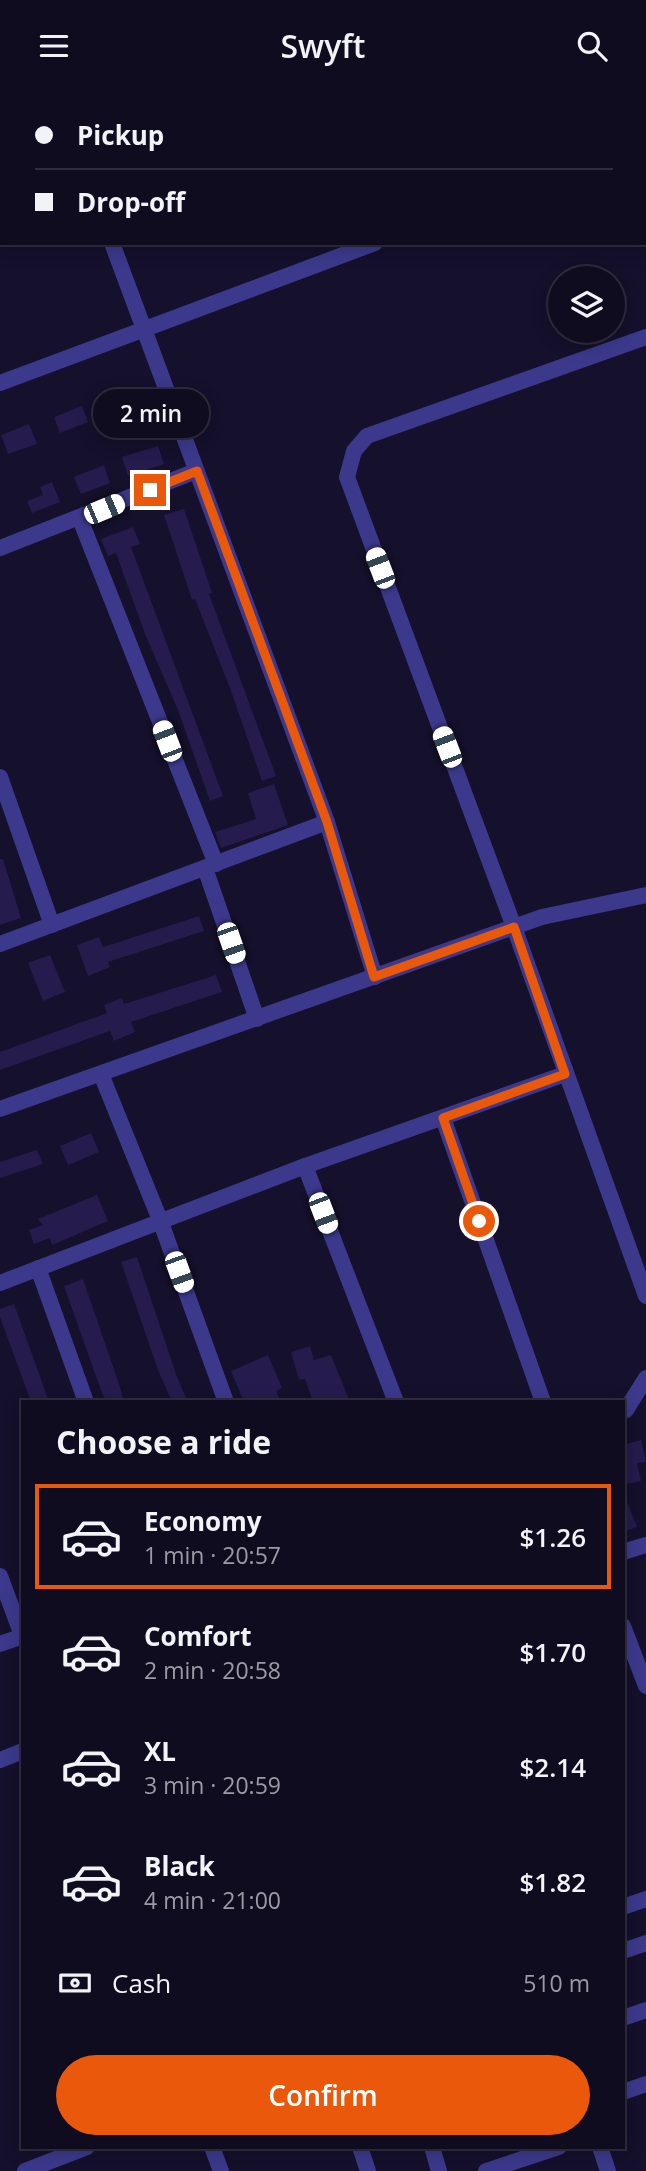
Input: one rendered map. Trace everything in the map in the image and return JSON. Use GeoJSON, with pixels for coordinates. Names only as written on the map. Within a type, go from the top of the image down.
{"type":"FeatureCollection","features":[{"type":"Feature","properties":{"kind":"street"},"geometry":{"type":"LineString","coordinates":[[113,245],[327,822],[374,977]]}},
{"type":"Feature","properties":{"kind":"street"},"geometry":{"type":"LineString","coordinates":[[0,383],[370,245]]}},
{"type":"Feature","properties":{"kind":"street"},"geometry":{"type":"LineString","coordinates":[[646,337],[367,436],[354,451],[347,477],[514,927],[646,1296]]}},
{"type":"Feature","properties":{"kind":"street"},"geometry":{"type":"LineString","coordinates":[[0,548],[80,519],[197,471]]}},
{"type":"Feature","properties":{"kind":"street"},"geometry":{"type":"LineString","coordinates":[[80,519],[210,866],[257,1019]]}},
{"type":"Feature","properties":{"kind":"street"},"geometry":{"type":"LineString","coordinates":[[0,777],[52,925]]}},
{"type":"Feature","properties":{"kind":"street"},"geometry":{"type":"LineString","coordinates":[[0,944],[327,822]]}},
{"type":"Feature","properties":{"kind":"street"},"geometry":{"type":"LineString","coordinates":[[0,1109],[514,927],[580,908],[646,895]]}},
{"type":"Feature","properties":{"kind":"street"},"geometry":{"type":"LineString","coordinates":[[101,1074],[160,1220],[225,1400]]}},
{"type":"Feature","properties":{"kind":"street"},"geometry":{"type":"LineString","coordinates":[[0,1283],[305,1166],[565,1074]]}},
{"type":"Feature","properties":{"kind":"street"},"geometry":{"type":"LineString","coordinates":[[443,1118],[542,1400]]}},
{"type":"Feature","properties":{"kind":"street"},"geometry":{"type":"LineString","coordinates":[[305,1166],[395,1400]]}},
{"type":"Feature","properties":{"kind":"street"},"geometry":{"type":"LineString","coordinates":[[38,1268],[85,1400]]}},
{"type":"Feature","properties":{"kind":"street"},"geometry":{"type":"LineString","coordinates":[[625,1411],[646,1378]]}},
{"type":"Feature","properties":{"kind":"street"},"geometry":{"type":"LineString","coordinates":[[625,1411],[646,1406]]}},
{"type":"Feature","properties":{"kind":"street"},"geometry":{"type":"LineString","coordinates":[[625,1551],[646,1545]]}},
{"type":"Feature","properties":{"kind":"street"},"geometry":{"type":"LineString","coordinates":[[0,1576],[21,1632]]}},
{"type":"Feature","properties":{"kind":"street"},"geometry":{"type":"LineString","coordinates":[[625,1630],[642,1665],[646,1686]]}},
{"type":"Feature","properties":{"kind":"street"},"geometry":{"type":"LineString","coordinates":[[0,1644],[21,1638]]}},
{"type":"Feature","properties":{"kind":"street"},"geometry":{"type":"LineString","coordinates":[[0,1760],[21,1752]]}},
{"type":"Feature","properties":{"kind":"street"},"geometry":{"type":"LineString","coordinates":[[625,1906],[646,1899]]}},
{"type":"Feature","properties":{"kind":"street"},"geometry":{"type":"LineString","coordinates":[[625,1950],[646,1943]]}},
{"type":"Feature","properties":{"kind":"street"},"geometry":{"type":"LineString","coordinates":[[625,2017],[646,2010]]}},
{"type":"Feature","properties":{"kind":"street"},"geometry":{"type":"LineString","coordinates":[[625,2091],[646,2084]]}},
{"type":"Feature","properties":{"kind":"street"},"geometry":{"type":"LineString","coordinates":[[25,2171],[83,2149]]}},
{"type":"Feature","properties":{"kind":"street"},"geometry":{"type":"LineString","coordinates":[[213,2149],[221,2171]]}},
{"type":"Feature","properties":{"kind":"street"},"geometry":{"type":"LineString","coordinates":[[361,2149],[368,2171]]}},
{"type":"Feature","properties":{"kind":"street"},"geometry":{"type":"LineString","coordinates":[[433,2149],[439,2171]]}},
{"type":"Feature","properties":{"kind":"street"},"geometry":{"type":"LineString","coordinates":[[486,2171],[553,2149]]}},
{"type":"Feature","properties":{"kind":"street"},"geometry":{"type":"LineString","coordinates":[[601,2149],[608,2171]]}},
{"type":"Feature","properties":{"kind":"building"},"geometry":{"type":"Polygon","coordinates":[[[136,389],[141,405],[109,415],[104,399],[136,389]]]}},
{"type":"Feature","properties":{"kind":"building"},"geometry":{"type":"Polygon","coordinates":[[[82,406],[88,422],[60,433],[54,417],[82,406]]]}},
{"type":"Feature","properties":{"kind":"building"},"geometry":{"type":"Polygon","coordinates":[[[29,424],[37,444],[8,454],[1,435],[29,424]]]}},
{"type":"Feature","properties":{"kind":"building"},"geometry":{"type":"Polygon","coordinates":[[[158,446],[164,464],[128,476],[122,457],[158,446]]]}},
{"type":"Feature","properties":{"kind":"building"},"geometry":{"type":"Polygon","coordinates":[[[104,465],[110,483],[81,494],[74,477],[104,465]]]}},
{"type":"Feature","properties":{"kind":"building"},"geometry":{"type":"Polygon","coordinates":[[[52,482],[60,502],[32,513],[27,501],[43,495],[40,487],[52,482]]]}},
{"type":"Feature","properties":{"kind":"building"},"geometry":{"type":"Polygon","coordinates":[[[184,509],[212,593],[209,594],[276,776],[262,781],[231,691],[195,599],[192,600],[164,515],[184,509]]]}},
{"type":"Feature","properties":{"kind":"building"},"geometry":{"type":"Polygon","coordinates":[[[133,527],[140,544],[131,547],[223,796],[210,801],[178,710],[145,634],[116,553],[108,556],[101,539],[133,527]]]}},
{"type":"Feature","properties":{"kind":"building"},"geometry":{"type":"Polygon","coordinates":[[[274,784],[288,825],[221,848],[215,832],[256,819],[248,793],[274,784]]]}},
{"type":"Feature","properties":{"kind":"building"},"geometry":{"type":"Polygon","coordinates":[[[0,859],[3,859],[21,918],[0,925],[0,859]]]}},
{"type":"Feature","properties":{"kind":"building"},"geometry":{"type":"Polygon","coordinates":[[[199,916],[204,931],[108,962],[110,967],[88,976],[77,945],[99,937],[103,947],[199,916]]]}},
{"type":"Feature","properties":{"kind":"building"},"geometry":{"type":"Polygon","coordinates":[[[50,955],[65,992],[43,1001],[28,963],[50,955]]]}},
{"type":"Feature","properties":{"kind":"building"},"geometry":{"type":"Polygon","coordinates":[[[216,975],[222,992],[131,1022],[135,1032],[114,1041],[110,1031],[0,1070],[0,1052],[107,1013],[104,1005],[122,998],[124,1004],[216,975]]]}},
{"type":"Feature","properties":{"kind":"building"},"geometry":{"type":"Polygon","coordinates":[[[91,1133],[99,1152],[68,1165],[60,1146],[91,1133]]]}},
{"type":"Feature","properties":{"kind":"building"},"geometry":{"type":"Polygon","coordinates":[[[37,1150],[43,1164],[0,1178],[0,1162],[37,1150]]]}},
{"type":"Feature","properties":{"kind":"building"},"geometry":{"type":"Polygon","coordinates":[[[97,1195],[108,1221],[52,1245],[50,1238],[34,1244],[29,1230],[43,1225],[38,1219],[97,1195]]]}},
{"type":"Feature","properties":{"kind":"building"},"geometry":{"type":"Polygon","coordinates":[[[137,1257],[187,1400],[171,1400],[121,1262],[137,1257]]]}},
{"type":"Feature","properties":{"kind":"building"},"geometry":{"type":"Polygon","coordinates":[[[83,1279],[123,1400],[106,1400],[102,1393],[64,1286],[83,1279]]]}},
{"type":"Feature","properties":{"kind":"building"},"geometry":{"type":"Polygon","coordinates":[[[14,1304],[48,1400],[30,1400],[0,1317],[0,1309],[14,1304]]]}},
{"type":"Feature","properties":{"kind":"building"},"geometry":{"type":"Polygon","coordinates":[[[310,1346],[314,1360],[331,1355],[349,1400],[312,1400],[305,1379],[299,1380],[291,1352],[310,1346]]]}},
{"type":"Feature","properties":{"kind":"building"},"geometry":{"type":"Polygon","coordinates":[[[268,1355],[282,1388],[276,1391],[280,1400],[243,1400],[231,1371],[268,1355]]]}},
{"type":"Feature","properties":{"kind":"building"},"geometry":{"type":"Polygon","coordinates":[[[641,1440],[646,1462],[637,1463],[641,1481],[625,1484],[625,1444],[641,1440]]]}},
{"type":"Feature","properties":{"kind":"building"},"geometry":{"type":"Polygon","coordinates":[[[625,1497],[637,1527],[625,1531],[625,1497]]]}},
{"type":"Feature","properties":{"kind":"route"},"geometry":{"type":"LineString","coordinates":[[150,490],[197,471],[327,822],[374,977],[514,927],[565,1074],[443,1118],[479,1221]]}}]}
